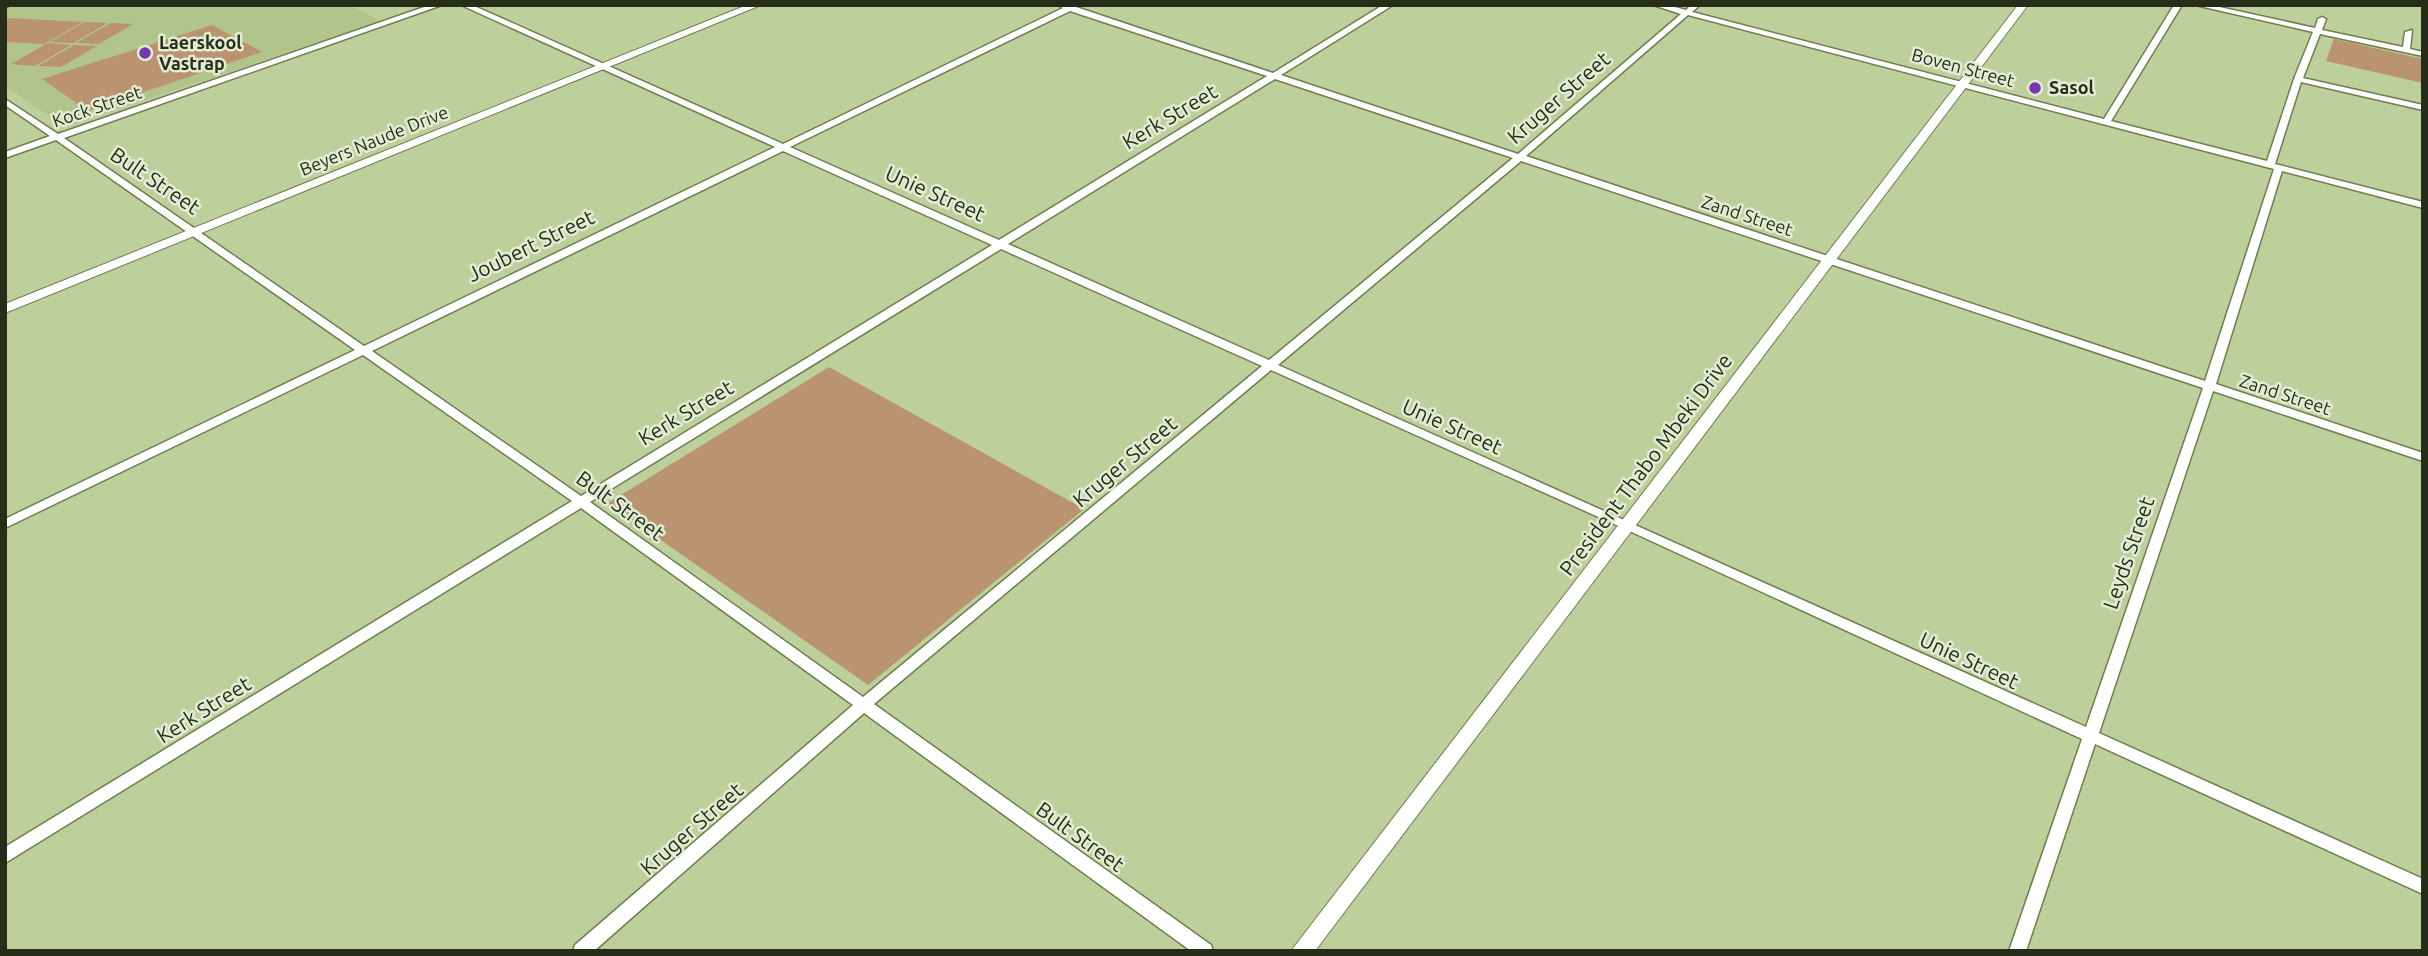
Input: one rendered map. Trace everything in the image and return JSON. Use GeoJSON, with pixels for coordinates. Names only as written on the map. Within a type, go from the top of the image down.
{"type":"FeatureCollection","features":[{"type":"Feature","properties":{"kind":"street","name":"Kock Street"},"geometry":{"type":"LineString","coordinates":[[5,155],[438,5]]}},
{"type":"Feature","properties":{"kind":"street","name":"Unie Street"},"geometry":{"type":"LineString","coordinates":[[465,5],[1627,525],[2423,887]]}},
{"type":"Feature","properties":{"kind":"street","name":"Beyers Naude Drive"},"geometry":{"type":"LineString","coordinates":[[5,309],[756,5]]}},
{"type":"Feature","properties":{"kind":"street","name":"Kerk Street"},"geometry":{"type":"LineString","coordinates":[[5,856],[1389,5]]}},
{"type":"Feature","properties":{"kind":"street","name":"Boven Street"},"geometry":{"type":"LineString","coordinates":[[1657,5],[1691,9],[1962,84],[2423,205]]}},
{"type":"Feature","properties":{"kind":"street","name":"President Thabo Mbeki Drive"},"geometry":{"type":"LineString","coordinates":[[1302,951],[2023,5]]}},
{"type":"Feature","properties":{"kind":"street"},"geometry":{"type":"LineString","coordinates":[[2106,122],[2178,5]]}},
{"type":"Feature","properties":{"kind":"street"},"geometry":{"type":"LineString","coordinates":[[2199,5],[2232,9],[2423,54]]}},
{"type":"Feature","properties":{"kind":"street","name":"Zand Street"},"geometry":{"type":"LineString","coordinates":[[1068,6],[2423,457]]}},
{"type":"Feature","properties":{"kind":"street","name":"Joubert Street"},"geometry":{"type":"LineString","coordinates":[[5,524],[1068,6]]}},
{"type":"Feature","properties":{"kind":"street","name":"Kruger Street"},"geometry":{"type":"LineString","coordinates":[[580,951],[863,705],[1520,158],[1691,9]]}},
{"type":"Feature","properties":{"kind":"street","name":"Leyds Street"},"geometry":{"type":"LineString","coordinates":[[2017,951],[2208,386],[2275,166],[2298,79],[2322,19]]}},
{"type":"Feature","properties":{"kind":"street"},"geometry":{"type":"LineString","coordinates":[[2406,50],[2409,32]]}},
{"type":"Feature","properties":{"kind":"street"},"geometry":{"type":"LineString","coordinates":[[2298,79],[2423,108]]}},
{"type":"Feature","properties":{"kind":"street","name":"Bult Street"},"geometry":{"type":"LineString","coordinates":[[5,101],[580,501],[1205,951]]}},
{"type":"Feature","properties":{"kind":"shaded area","name":"Laerskool Vastrap"},"geometry":{"type":"Polygon","coordinates":[[[16,5],[349,5],[381,21],[65,127],[5,86],[5,11],[16,5]]]}},
{"type":"Feature","properties":{"kind":"shaded area"},"geometry":{"type":"Polygon","coordinates":[[[10,18],[83,22],[44,44],[5,42],[5,20],[10,18]]]}},
{"type":"Feature","properties":{"kind":"shaded area"},"geometry":{"type":"Polygon","coordinates":[[[85,22],[108,23],[73,43],[50,42],[85,22]]]}},
{"type":"Feature","properties":{"kind":"shaded area"},"geometry":{"type":"Polygon","coordinates":[[[111,23],[133,24],[99,44],[76,43],[111,23]]]}},
{"type":"Feature","properties":{"kind":"shaded area"},"geometry":{"type":"Polygon","coordinates":[[[212,25],[262,52],[88,111],[42,79],[212,25]]]}},
{"type":"Feature","properties":{"kind":"shaded area"},"geometry":{"type":"Polygon","coordinates":[[[2334,39],[2423,59],[2423,83],[2326,61],[2334,39]]]}},
{"type":"Feature","properties":{"kind":"shaded area"},"geometry":{"type":"Polygon","coordinates":[[[48,43],[71,45],[35,66],[11,64],[48,43]]]}},
{"type":"Feature","properties":{"kind":"shaded area"},"geometry":{"type":"Polygon","coordinates":[[[74,45],[97,46],[61,67],[38,66],[74,45]]]}},
{"type":"Feature","properties":{"kind":"shaded area"},"geometry":{"type":"Polygon","coordinates":[[[829,367],[1084,509],[868,685],[608,503],[829,367]]]}},
{"type":"Feature","properties":{"kind":"place","name":"Laerskool Vastrap"},"geometry":{"type":"Point","coordinates":[145,53]}},
{"type":"Feature","properties":{"kind":"place","name":"Sasol"},"geometry":{"type":"Point","coordinates":[2035,88]}}]}
